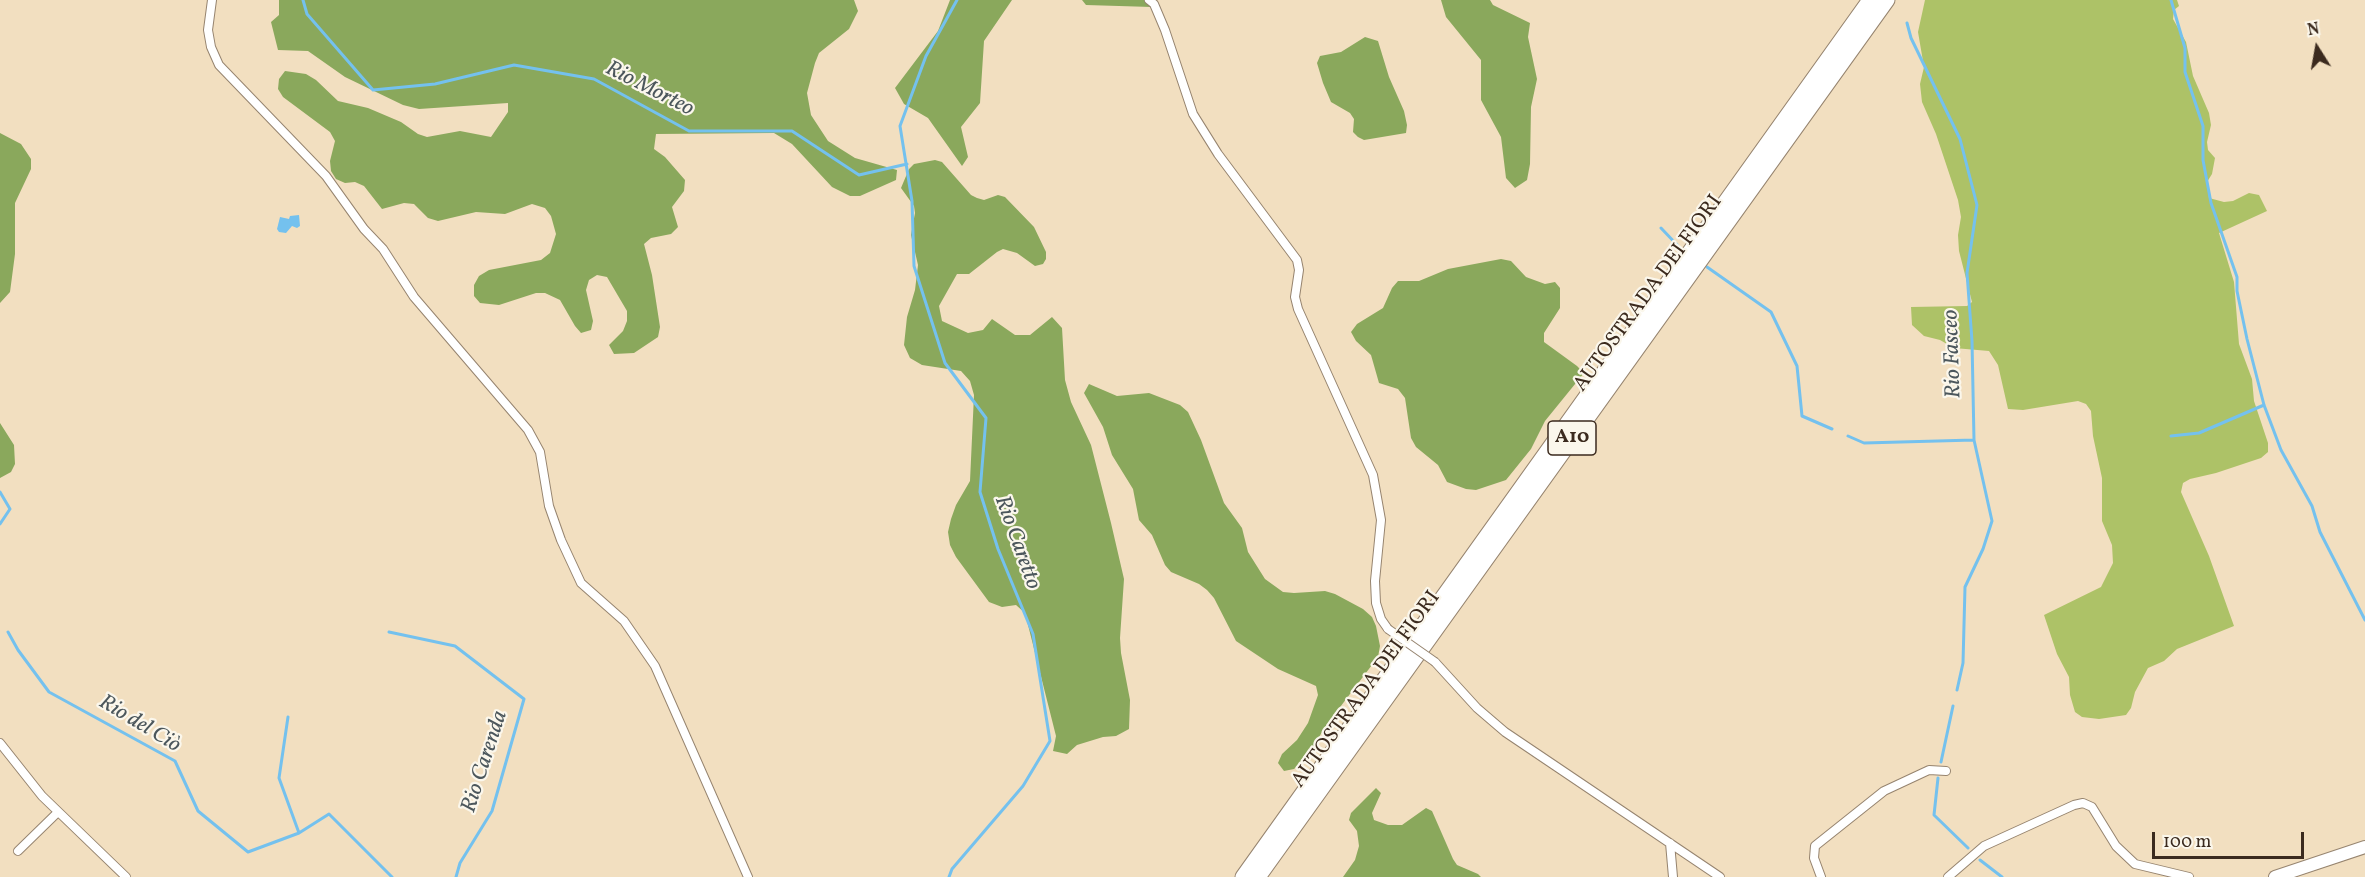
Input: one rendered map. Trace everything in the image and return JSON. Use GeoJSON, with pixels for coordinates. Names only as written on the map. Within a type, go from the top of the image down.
{"type":"FeatureCollection","features":[{"type":"Feature","properties":{"kind":"highway","name":"AUTOSTRADA DEI FIORI"},"geometry":{"type":"LineString","coordinates":[[1243,877],[1870,0]]}},
{"type":"Feature","properties":{"kind":"highway","name":"AUTOSTRADA DEI FIORI"},"geometry":{"type":"LineString","coordinates":[[1258,877],[1887,0]]}},
{"type":"Feature","properties":{"kind":"main road"},"geometry":{"type":"LineString","coordinates":[[2275,877],[2365,847]]}},
{"type":"Feature","properties":{"kind":"street"},"geometry":{"type":"LineString","coordinates":[[212,0],[208,30],[211,47],[219,65],[326,176],[364,229],[383,249],[414,297],[528,430],[540,452],[549,506],[581,583],[624,621],[655,666],[748,877]]}},
{"type":"Feature","properties":{"kind":"street"},"geometry":{"type":"LineString","coordinates":[[1149,0],[1154,4],[1165,30],[1193,114],[1218,154],[1297,260],[1299,270],[1295,297],[1298,309],[1373,475],[1381,520],[1375,581],[1376,603],[1381,619],[1388,629],[1435,662],[1477,708],[1505,732],[1720,877]]}},
{"type":"Feature","properties":{"kind":"street"},"geometry":{"type":"LineString","coordinates":[[0,743],[57,812],[126,877]]}},
{"type":"Feature","properties":{"kind":"street"},"geometry":{"type":"LineString","coordinates":[[1821,877],[1814,858],[1815,846],[1884,792],[1929,770],[1946,771]]}},
{"type":"Feature","properties":{"kind":"street"},"geometry":{"type":"LineString","coordinates":[[1948,877],[1984,846],[2074,805],[2084,803],[2092,807],[2116,846],[2135,864],[2189,877]]}},
{"type":"Feature","properties":{"kind":"street"},"geometry":{"type":"LineString","coordinates":[[18,851],[57,812]]}},
{"type":"Feature","properties":{"kind":"street"},"geometry":{"type":"LineString","coordinates":[[1670,843],[1672,877]]}},
{"type":"Feature","properties":{"kind":"green space"},"geometry":{"type":"Polygon","coordinates":[[[279,0],[854,0],[858,11],[849,29],[819,53],[815,63],[807,93],[811,115],[828,141],[855,158],[897,170],[896,180],[860,196],[850,196],[832,187],[792,144],[774,133],[656,134],[654,149],[665,157],[685,180],[684,191],[672,207],[678,227],[671,234],[651,238],[644,244],[652,275],[660,327],[658,337],[634,353],[614,354],[609,345],[623,331],[627,321],[627,311],[607,277],[597,275],[589,280],[586,290],[593,321],[591,330],[581,333],[560,300],[545,293],[536,293],[499,305],[480,303],[474,296],[474,285],[479,276],[489,270],[541,260],[550,253],[556,234],[551,216],[545,208],[532,204],[505,214],[476,212],[438,221],[428,218],[414,204],[404,203],[382,209],[364,186],[336,179],[331,171],[330,161],[335,141],[330,132],[283,97],[278,89],[279,79],[285,71],[306,74],[316,80],[338,101],[368,108],[401,122],[418,134],[427,137],[460,131],[491,137],[508,112],[508,103],[419,109],[403,105],[345,77],[308,51],[278,50],[271,22],[279,15],[279,0]]]}},
{"type":"Feature","properties":{"kind":"green space"},"geometry":{"type":"Polygon","coordinates":[[[950,0],[1012,0],[984,41],[980,103],[961,127],[968,157],[962,166],[928,118],[904,104],[895,88],[938,31],[950,0]]]}},
{"type":"Feature","properties":{"kind":"green space"},"geometry":{"type":"Polygon","coordinates":[[[1082,0],[1144,0],[1152,7],[1086,5],[1082,0]]]}},
{"type":"Feature","properties":{"kind":"green space"},"geometry":{"type":"Polygon","coordinates":[[[1441,0],[1490,0],[1493,5],[1530,23],[1528,37],[1537,79],[1531,107],[1530,164],[1527,180],[1515,188],[1506,178],[1501,137],[1481,100],[1481,60],[1446,17],[1441,0]]]}},
{"type":"Feature","properties":{"kind":"green space"},"geometry":{"type":"Polygon","coordinates":[[[1925,0],[2177,0],[2179,6],[2174,10],[2173,19],[2186,42],[2193,76],[2209,113],[2211,125],[2207,142],[2208,150],[2215,158],[2212,174],[2207,182],[2209,198],[2224,202],[2233,201],[2249,193],[2259,195],[2267,211],[2219,233],[2234,282],[2239,344],[2252,379],[2254,401],[2268,443],[2268,452],[2261,458],[2190,479],[2183,483],[2181,492],[2209,556],[2234,626],[2177,649],[2164,661],[2148,668],[2126,715],[2099,719],[2082,717],[2075,712],[2070,695],[2069,677],[2057,654],[2044,615],[2101,587],[2113,563],[2112,545],[2102,521],[2102,478],[2093,436],[2091,411],[2086,404],[2078,401],[2023,410],[2008,409],[1998,365],[1989,351],[1954,348],[1940,340],[1924,336],[1912,325],[1911,307],[1967,306],[1972,302],[1959,251],[1958,235],[1961,217],[1958,200],[1936,134],[1922,102],[1920,84],[1924,67],[1918,32],[1925,0]]]}},
{"type":"Feature","properties":{"kind":"green space"},"geometry":{"type":"Polygon","coordinates":[[[1365,37],[1378,41],[1389,77],[1404,111],[1406,133],[1364,140],[1353,132],[1354,119],[1350,113],[1331,102],[1317,63],[1320,56],[1341,52],[1365,37]]]}},
{"type":"Feature","properties":{"kind":"green space"},"geometry":{"type":"Polygon","coordinates":[[[0,133],[21,144],[31,159],[31,169],[15,203],[15,254],[10,292],[0,303],[0,133]]]}},
{"type":"Feature","properties":{"kind":"green space"},"geometry":{"type":"Polygon","coordinates":[[[935,160],[942,162],[971,195],[984,200],[998,195],[1005,197],[1034,227],[1046,252],[1043,264],[1035,266],[1017,253],[1003,249],[969,274],[957,274],[939,306],[942,321],[968,333],[983,330],[992,319],[1015,335],[1030,335],[1052,317],[1062,328],[1065,380],[1071,402],[1091,445],[1124,579],[1120,638],[1130,700],[1129,729],[1116,736],[1103,737],[1077,745],[1067,754],[1053,751],[1056,736],[1025,613],[1016,605],[1002,607],[989,602],[956,557],[950,545],[948,532],[951,519],[970,481],[974,395],[970,381],[961,371],[922,365],[910,358],[904,345],[907,317],[915,290],[918,265],[911,235],[914,206],[901,188],[909,169],[914,164],[935,160]]]}},
{"type":"Feature","properties":{"kind":"green space"},"geometry":{"type":"Polygon","coordinates":[[[1501,259],[1511,261],[1526,277],[1545,284],[1555,282],[1560,288],[1560,308],[1544,333],[1544,342],[1584,373],[1545,421],[1531,449],[1506,480],[1476,490],[1466,489],[1447,482],[1438,465],[1416,447],[1411,438],[1405,398],[1398,389],[1379,383],[1371,355],[1356,341],[1351,332],[1357,324],[1383,308],[1392,288],[1398,281],[1419,281],[1448,269],[1501,259]]]}},
{"type":"Feature","properties":{"kind":"green space"},"geometry":{"type":"Polygon","coordinates":[[[1089,384],[1117,396],[1149,393],[1180,405],[1188,412],[1224,503],[1242,528],[1248,552],[1265,579],[1283,592],[1325,591],[1335,594],[1363,609],[1372,617],[1380,646],[1378,657],[1325,727],[1309,754],[1294,769],[1284,771],[1278,763],[1282,754],[1297,740],[1308,723],[1318,695],[1316,686],[1278,669],[1236,641],[1214,598],[1207,590],[1171,572],[1165,565],[1152,535],[1139,520],[1133,489],[1112,455],[1103,427],[1084,393],[1089,384]]]}},
{"type":"Feature","properties":{"kind":"green space"},"geometry":{"type":"Polygon","coordinates":[[[0,423],[14,445],[15,464],[11,472],[0,478],[0,423]]]}},
{"type":"Feature","properties":{"kind":"green space"},"geometry":{"type":"Polygon","coordinates":[[[1376,788],[1381,793],[1372,813],[1374,820],[1388,825],[1402,825],[1426,808],[1432,811],[1457,865],[1481,877],[1343,877],[1355,860],[1359,846],[1357,831],[1349,820],[1351,813],[1376,788]]]}},
{"type":"Feature","properties":{"kind":"water"},"geometry":{"type":"Polygon","coordinates":[[[299,215],[300,226],[297,228],[292,226],[286,233],[279,232],[277,229],[280,217],[289,219],[290,216],[299,215]]]}},
{"type":"Feature","properties":{"kind":"waterway","name":"Rio Morteo"},"geometry":{"type":"LineString","coordinates":[[303,0],[307,14],[373,90],[435,84],[514,65],[594,79],[689,131],[792,131],[859,175],[907,164]]}},
{"type":"Feature","properties":{"kind":"waterway","name":"Rio Caretto"},"geometry":{"type":"LineString","coordinates":[[949,877],[952,869],[1023,786],[1050,741],[1033,634],[998,549],[980,492],[986,418],[945,363],[914,266],[912,201],[900,126],[926,56],[957,0]]}},
{"type":"Feature","properties":{"kind":"waterway"},"geometry":{"type":"LineString","coordinates":[[2171,0],[2185,48],[2185,72],[2203,126],[2203,160],[2211,203],[2237,277],[2237,291],[2247,339],[2264,405],[2281,450],[2312,506],[2320,532],[2365,620]]}},
{"type":"Feature","properties":{"kind":"waterway","name":"Rio Fasceo"},"geometry":{"type":"LineString","coordinates":[[1907,23],[1911,38],[1960,139],[1977,205],[1967,273],[1972,341],[1974,440],[1992,521],[1983,549],[1965,587],[1963,663],[1957,690]]}},
{"type":"Feature","properties":{"kind":"waterway","name":"Rio Carenda"},"geometry":{"type":"LineString","coordinates":[[1661,228],[1680,248]]}},
{"type":"Feature","properties":{"kind":"waterway"},"geometry":{"type":"LineString","coordinates":[[1707,267],[1771,312],[1797,366],[1802,416],[1832,429]]}},
{"type":"Feature","properties":{"kind":"waterway"},"geometry":{"type":"LineString","coordinates":[[2171,436],[2199,433],[2264,405]]}},
{"type":"Feature","properties":{"kind":"waterway"},"geometry":{"type":"LineString","coordinates":[[1848,436],[1864,443],[1974,440]]}},
{"type":"Feature","properties":{"kind":"waterway","name":"Rio del Ciò"},"geometry":{"type":"LineString","coordinates":[[0,492],[10,509],[0,524]]}},
{"type":"Feature","properties":{"kind":"waterway","name":"Rio del Ciò"},"geometry":{"type":"LineString","coordinates":[[8,632],[18,650],[49,692],[175,761],[198,811],[248,852],[299,833],[329,814],[392,877]]}},
{"type":"Feature","properties":{"kind":"waterway","name":"Rio Carenda"},"geometry":{"type":"LineString","coordinates":[[389,632],[455,646],[524,699],[492,811],[460,863],[456,877]]}},
{"type":"Feature","properties":{"kind":"waterway","name":"Rio Fasceo"},"geometry":{"type":"LineString","coordinates":[[1941,762],[1953,706]]}},
{"type":"Feature","properties":{"kind":"waterway","name":"Rio Carenda"},"geometry":{"type":"LineString","coordinates":[[288,717],[279,778],[299,833]]}},
{"type":"Feature","properties":{"kind":"waterway","name":"Rio Fasceo"},"geometry":{"type":"LineString","coordinates":[[1938,778],[1934,815],[1968,848]]}},
{"type":"Feature","properties":{"kind":"waterway","name":"Rio Fasceo"},"geometry":{"type":"LineString","coordinates":[[1980,860],[2002,877]]}}]}
